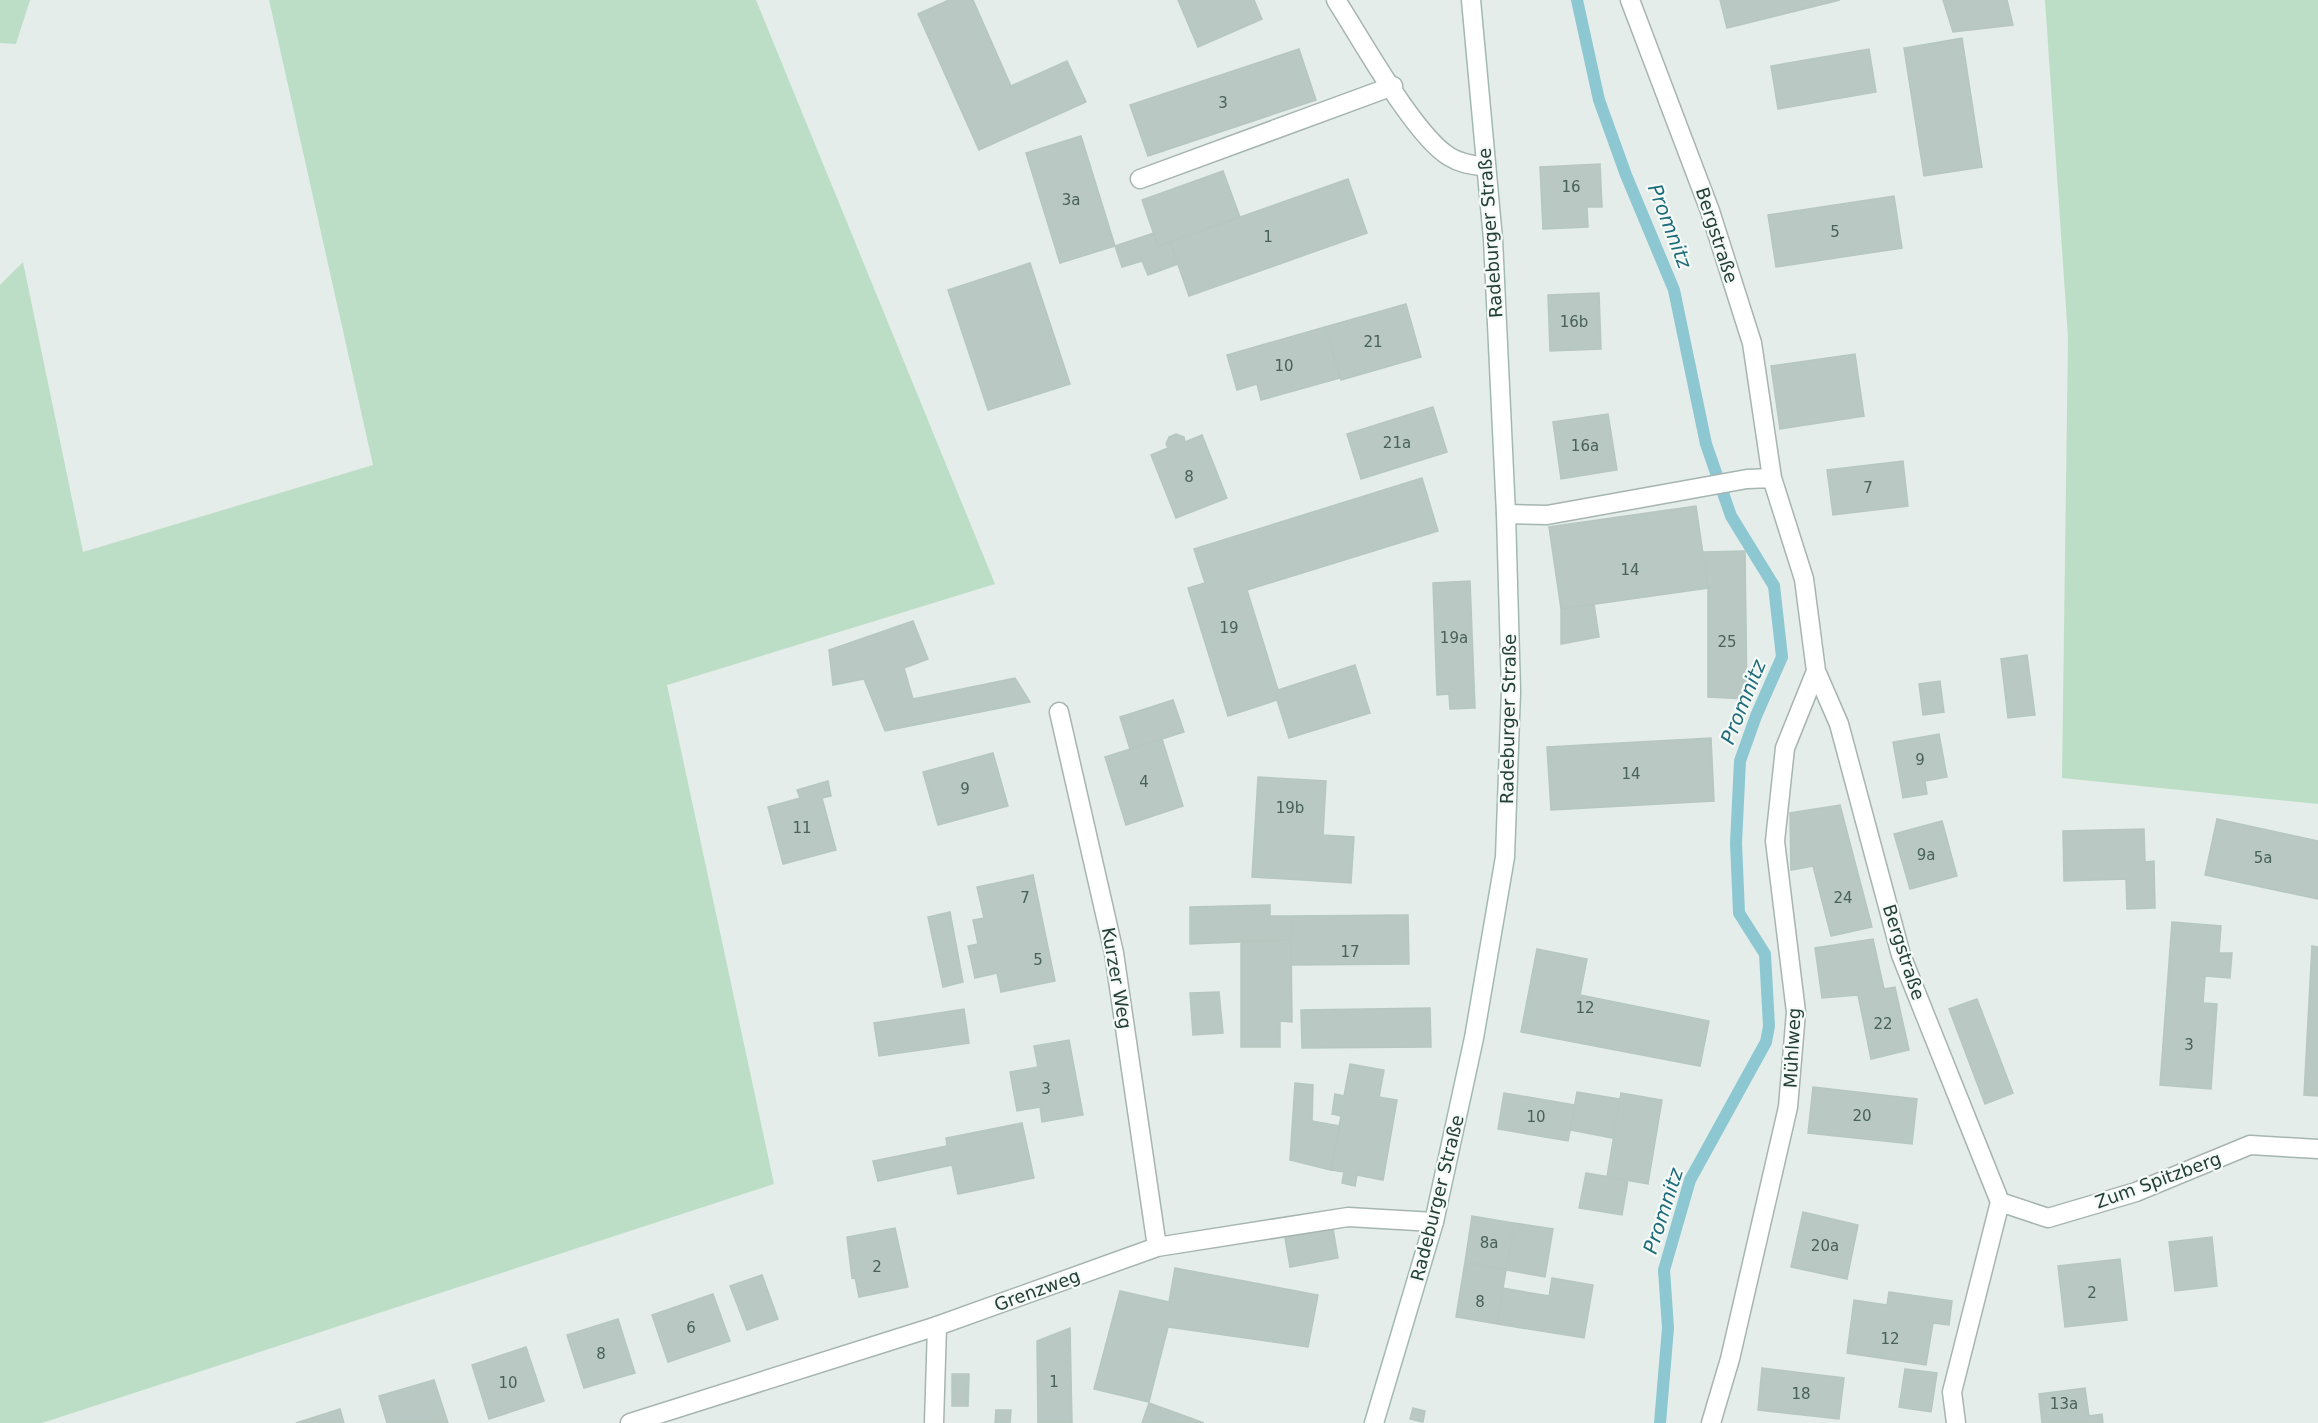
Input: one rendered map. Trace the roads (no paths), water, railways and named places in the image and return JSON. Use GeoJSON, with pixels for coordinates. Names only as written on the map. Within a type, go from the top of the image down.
{"type":"FeatureCollection","features":[{"type":"Feature","properties":{"kind":"street"},"geometry":{"type":"LineString","coordinates":[[1336,0],[1424,134],[1449,157],[1466,164],[1486,167]]}},
{"type":"Feature","properties":{"kind":"street","name":"Radeburger Straße"},"geometry":{"type":"LineString","coordinates":[[1374,1423],[1434,1222],[1474,1038],[1505,857],[1511,691],[1506,514],[1493,239],[1471,0]]}},
{"type":"Feature","properties":{"kind":"street","name":"Bergstraße"},"geometry":{"type":"LineString","coordinates":[[1630,0],[1710,211],[1752,343],[1772,478],[1804,579],[1816,671],[1839,724],[1901,955],[2000,1202]]}},
{"type":"Feature","properties":{"kind":"street"},"geometry":{"type":"LineString","coordinates":[[1140,179],[1392,86]]}},
{"type":"Feature","properties":{"kind":"street"},"geometry":{"type":"LineString","coordinates":[[1506,514],[1547,515],[1746,479],[1772,478]]}},
{"type":"Feature","properties":{"kind":"street","name":"Mühlweg"},"geometry":{"type":"LineString","coordinates":[[1711,1423],[1730,1359],[1788,1107],[1796,1012],[1775,841],[1785,748],[1816,671]]}},
{"type":"Feature","properties":{"kind":"street","name":"Kurzer Weg"},"geometry":{"type":"LineString","coordinates":[[1059,712],[1114,953],[1157,1247]]}},
{"type":"Feature","properties":{"kind":"street","name":"Zum Spitzberg"},"geometry":{"type":"LineString","coordinates":[[2000,1202],[2048,1218],[2136,1192],[2250,1145],[2318,1149]]}},
{"type":"Feature","properties":{"kind":"street"},"geometry":{"type":"LineString","coordinates":[[1956,1423],[1952,1392],[2000,1202]]}},
{"type":"Feature","properties":{"kind":"street","name":"Grenzweg"},"geometry":{"type":"LineString","coordinates":[[630,1423],[650,1420],[937,1326],[1157,1247],[1348,1217],[1434,1222]]}},
{"type":"Feature","properties":{"kind":"street"},"geometry":{"type":"LineString","coordinates":[[934,1423],[937,1326]]}},
{"type":"Feature","properties":{"kind":"waterway","name":"Promnitz"},"geometry":{"type":"LineString","coordinates":[[1577,0],[1599,100],[1626,175],[1674,290],[1706,444],[1731,516],[1774,586],[1782,657],[1756,716],[1740,761],[1736,843],[1739,913],[1765,954],[1769,1026],[1766,1042],[1690,1180],[1664,1270],[1668,1328],[1660,1423]]}}]}
